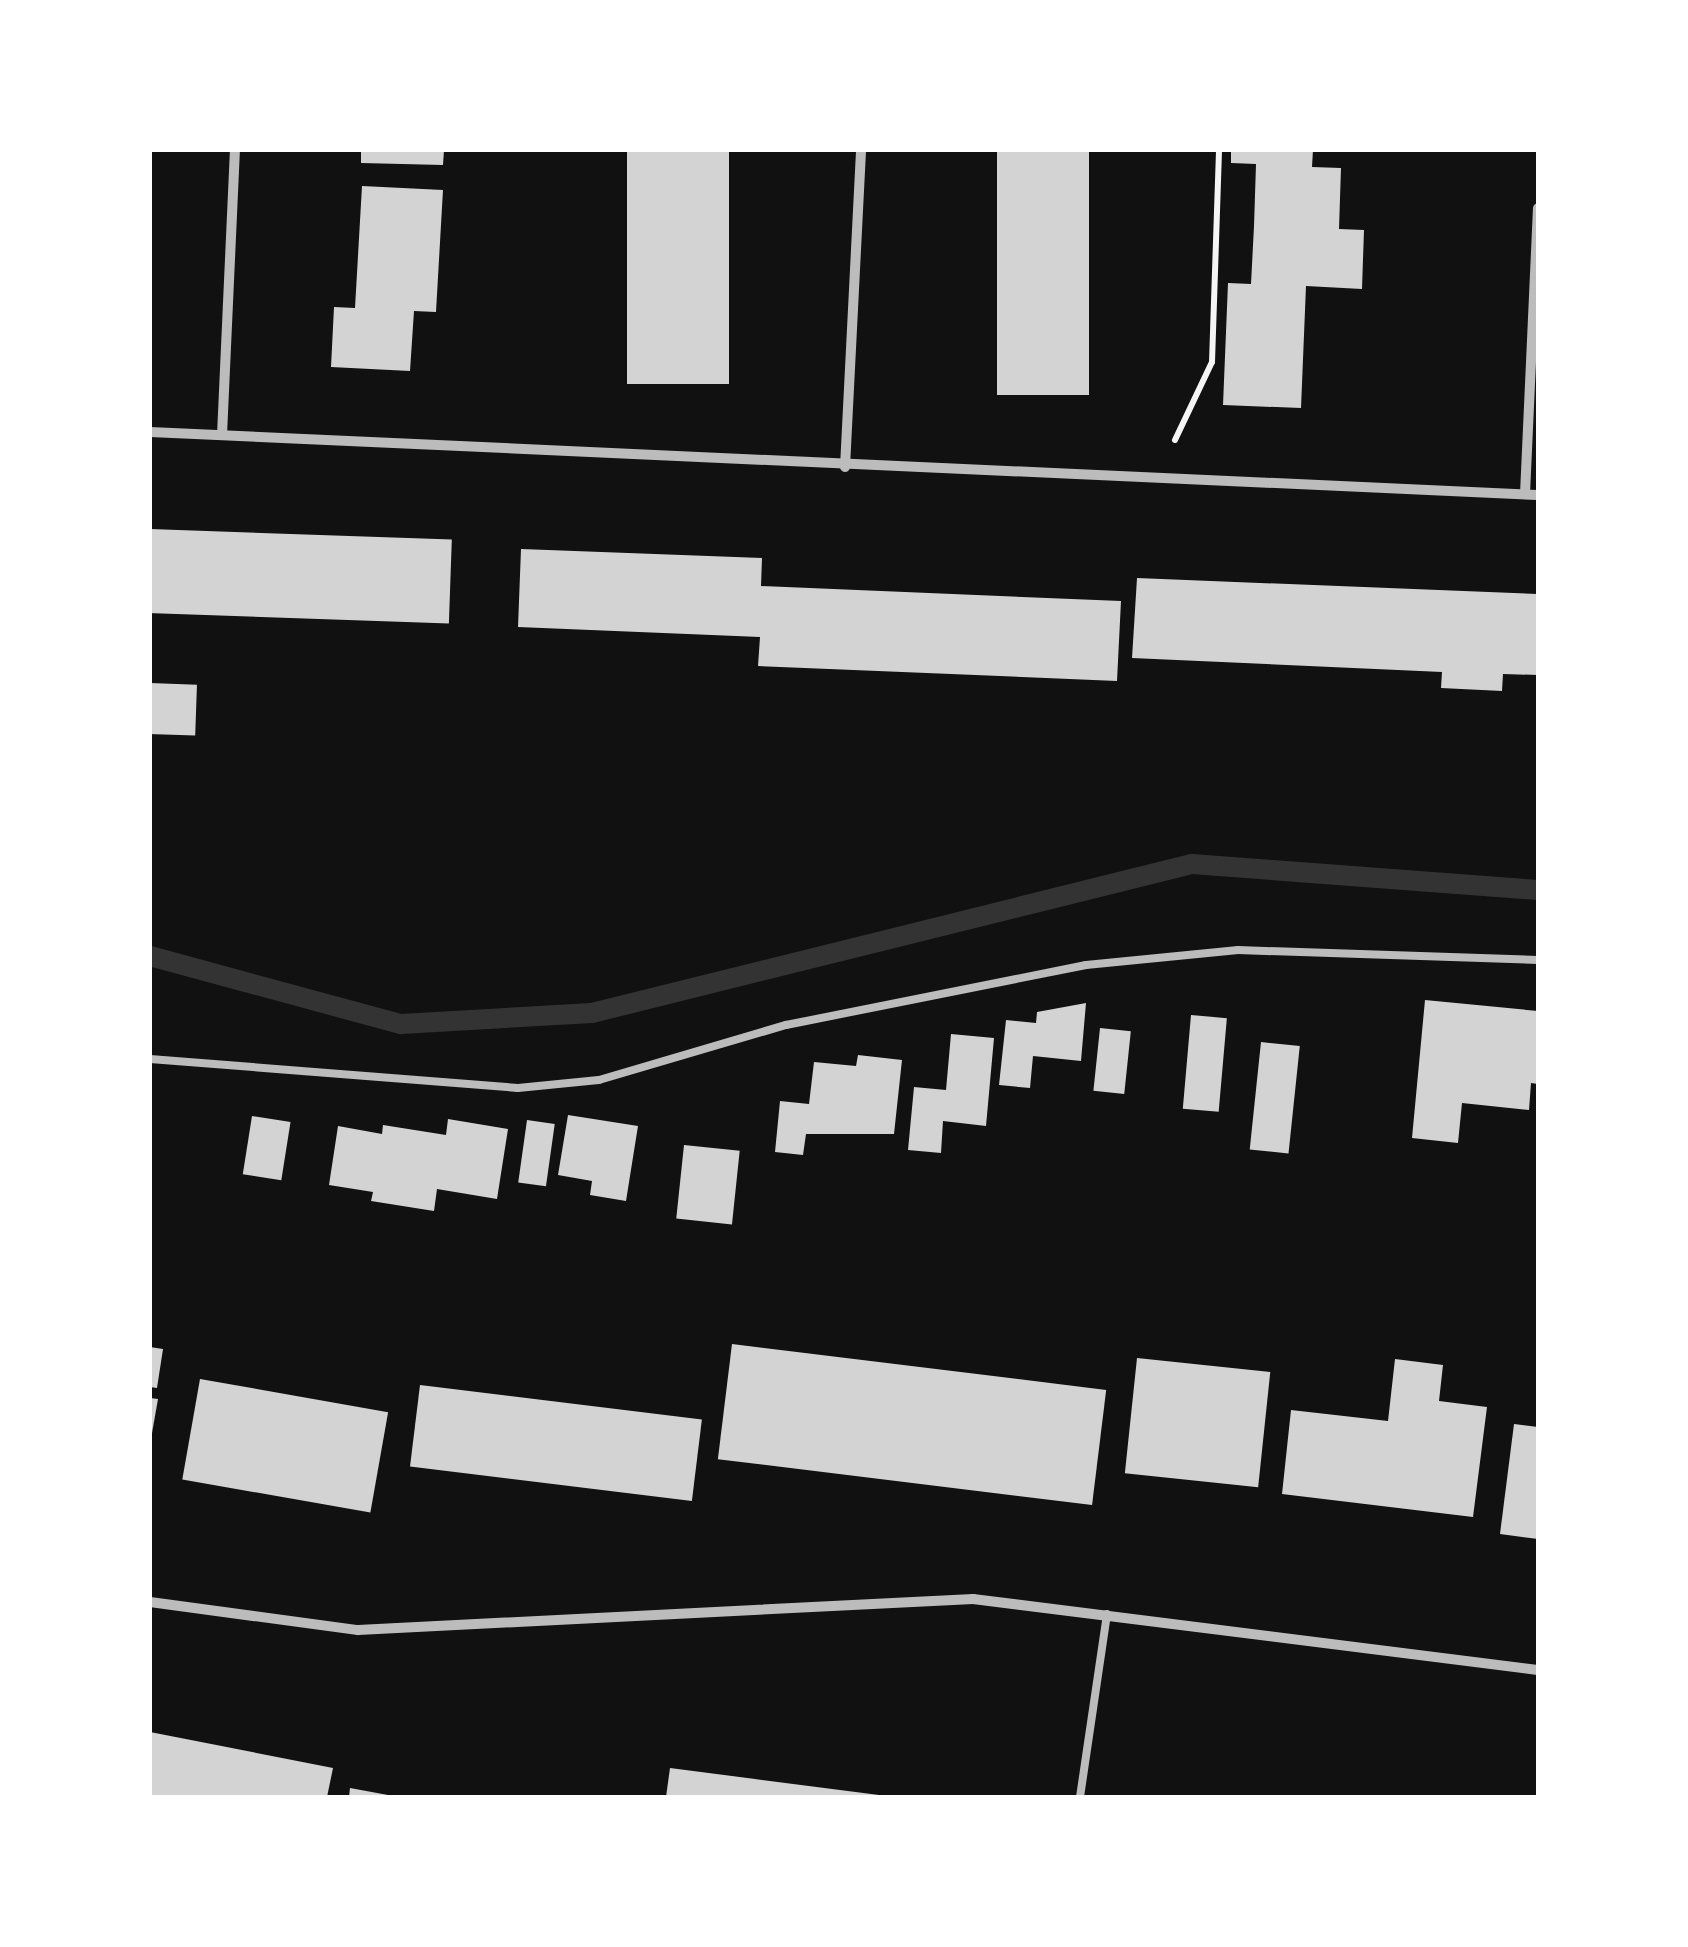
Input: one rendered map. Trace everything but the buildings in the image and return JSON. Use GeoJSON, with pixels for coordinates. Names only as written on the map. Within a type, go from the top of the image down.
{"type":"FeatureCollection","features":[{"type":"Feature","properties":{"kind":"street"},"geometry":{"type":"LineString","coordinates":[[222,435],[235,150]]}},
{"type":"Feature","properties":{"kind":"street"},"geometry":{"type":"LineString","coordinates":[[845,468],[861,150]]}},
{"type":"Feature","properties":{"kind":"street"},"geometry":{"type":"LineString","coordinates":[[1525,494],[1538,208]]}},
{"type":"Feature","properties":{"kind":"street"},"geometry":{"type":"LineString","coordinates":[[150,432],[845,468],[1157,477],[1538,495]]}},
{"type":"Feature","properties":{"kind":"street"},"geometry":{"type":"LineString","coordinates":[[150,1602],[358,1630],[912,1600],[1107,1614],[1538,1670]]}},
{"type":"Feature","properties":{"kind":"lane"},"geometry":{"type":"LineString","coordinates":[[150,1059],[518,1088],[599,1080],[786,1025],[1086,965],[1238,950],[1538,960]]}},
{"type":"Feature","properties":{"kind":"lane"},"geometry":{"type":"LineString","coordinates":[[1080,1797],[1107,1614]]}},
{"type":"Feature","properties":{"kind":"path"},"geometry":{"type":"LineString","coordinates":[[1157,477],[1212,362],[1219,150]]}},
{"type":"Feature","properties":{"kind":"waterway"},"geometry":{"type":"LineString","coordinates":[[150,956],[401,1024],[592,1013],[1192,864],[1538,890]]}}]}
